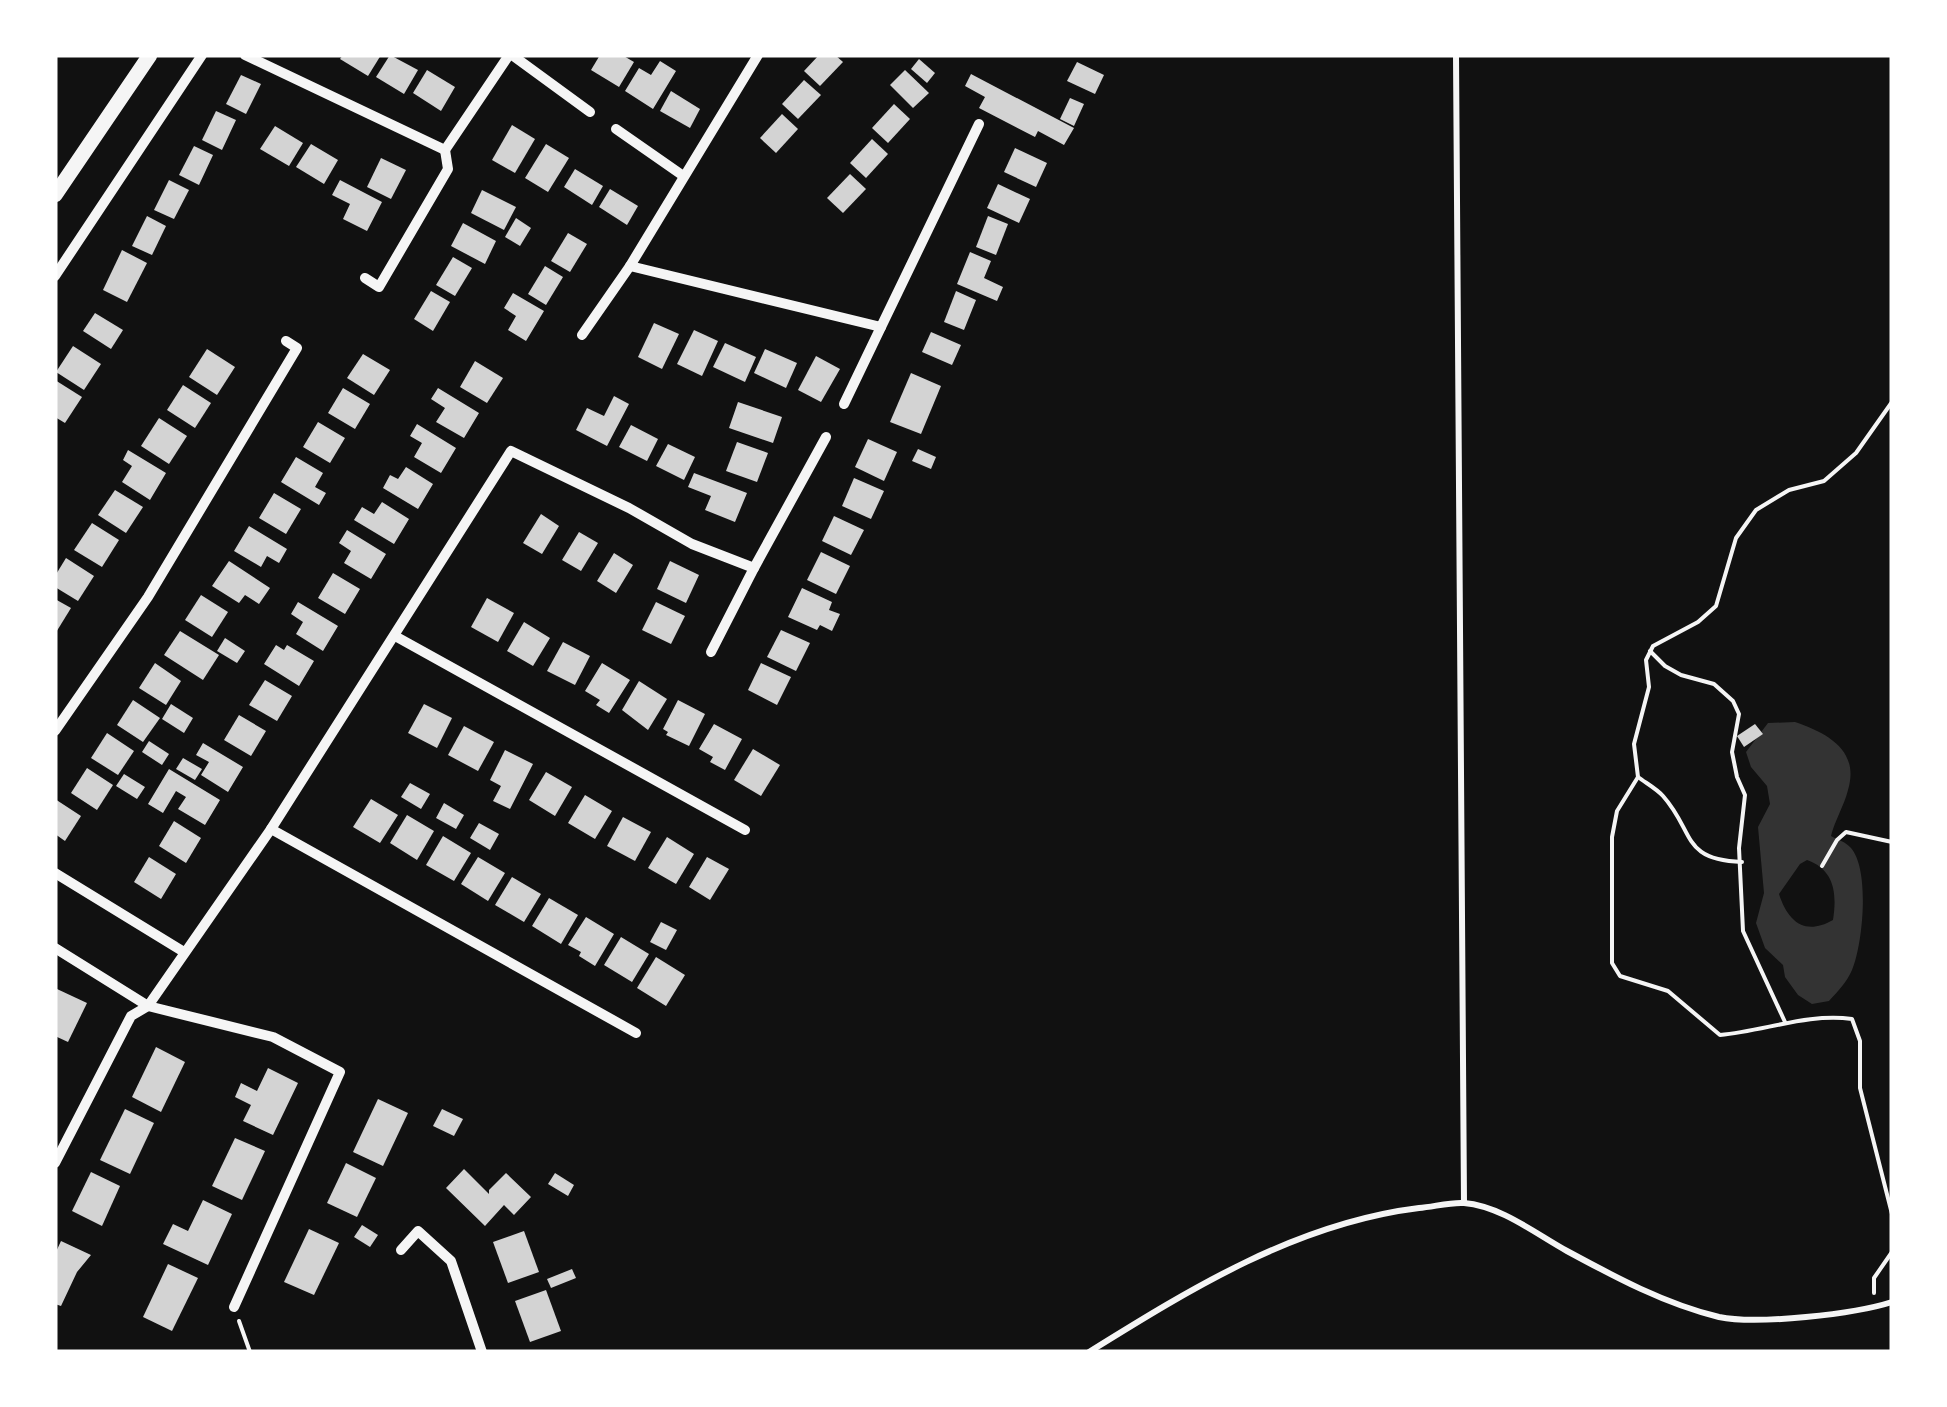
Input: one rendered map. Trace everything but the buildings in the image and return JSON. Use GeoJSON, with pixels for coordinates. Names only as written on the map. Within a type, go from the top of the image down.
{"type":"FeatureCollection","features":[{"type":"Feature","properties":{"kind":"street"},"geometry":{"type":"LineString","coordinates":[[55,195],[150,55]]}},
{"type":"Feature","properties":{"kind":"street"},"geometry":{"type":"LineString","coordinates":[[55,276],[202,55]]}},
{"type":"Feature","properties":{"kind":"street"},"geometry":{"type":"LineString","coordinates":[[245,55],[445,150]]}},
{"type":"Feature","properties":{"kind":"street"},"geometry":{"type":"LineString","coordinates":[[365,278],[379,286],[448,169],[445,150],[510,55],[590,112]]}},
{"type":"Feature","properties":{"kind":"street"},"geometry":{"type":"LineString","coordinates":[[582,335],[630,266],[758,55]]}},
{"type":"Feature","properties":{"kind":"street"},"geometry":{"type":"LineString","coordinates":[[844,404],[979,124]]}},
{"type":"Feature","properties":{"kind":"street"},"geometry":{"type":"LineString","coordinates":[[616,130],[682,175]]}},
{"type":"Feature","properties":{"kind":"street"},"geometry":{"type":"LineString","coordinates":[[630,266],[881,327]]}},
{"type":"Feature","properties":{"kind":"street"},"geometry":{"type":"LineString","coordinates":[[55,731],[148,597],[297,348],[286,342]]}},
{"type":"Feature","properties":{"kind":"street"},"geometry":{"type":"LineString","coordinates":[[710,652],[826,437]]}},
{"type":"Feature","properties":{"kind":"street"},"geometry":{"type":"LineString","coordinates":[[55,1163],[131,1016],[148,1006],[272,829],[511,450],[692,544],[754,568]]}},
{"type":"Feature","properties":{"kind":"street"},"geometry":{"type":"LineString","coordinates":[[394,636],[745,830]]}},
{"type":"Feature","properties":{"kind":"street"},"geometry":{"type":"LineString","coordinates":[[272,829],[636,1034]]}},
{"type":"Feature","properties":{"kind":"street"},"geometry":{"type":"LineString","coordinates":[[55,873],[184,952]]}},
{"type":"Feature","properties":{"kind":"street"},"geometry":{"type":"LineString","coordinates":[[55,948],[148,1006],[273,1037],[340,1072],[234,1307]]}},
{"type":"Feature","properties":{"kind":"street"},"geometry":{"type":"LineString","coordinates":[[401,1250],[418,1231],[451,1261],[482,1352]]}},
{"type":"Feature","properties":{"kind":"lane"},"geometry":{"type":"LineString","coordinates":[[1456,55],[1464,1203]]}},
{"type":"Feature","properties":{"kind":"lane"},"geometry":{"type":"LineString","coordinates":[[1089,1352],[1183,1293],[1286,1242],[1381,1213],[1464,1203],[1498,1213],[1654,1296],[1723,1318],[1796,1318],[1892,1302]]}},
{"type":"Feature","properties":{"kind":"path"},"geometry":{"type":"LineString","coordinates":[[1892,402],[1856,453],[1824,480],[1789,490],[1756,510],[1736,538],[1716,606],[1698,622],[1652,646],[1646,660],[1649,687],[1634,744],[1638,777],[1617,811],[1612,837],[1612,963],[1620,976],[1668,991],[1720,1035],[1832,1016],[1852,1019],[1860,1041],[1860,1088],[1892,1214]]}},
{"type":"Feature","properties":{"kind":"path"},"geometry":{"type":"LineString","coordinates":[[1650,650],[1665,666],[1681,675],[1714,684],[1733,701],[1739,714],[1732,752],[1736,776],[1746,795],[1740,848],[1743,931],[1786,1022]]}},
{"type":"Feature","properties":{"kind":"path"},"geometry":{"type":"LineString","coordinates":[[1638,777],[1662,795],[1690,844],[1708,858],[1742,862]]}},
{"type":"Feature","properties":{"kind":"path"},"geometry":{"type":"LineString","coordinates":[[1822,866],[1846,832],[1892,842]]}},
{"type":"Feature","properties":{"kind":"path"},"geometry":{"type":"LineString","coordinates":[[1874,1308],[1874,1278],[1892,1252]]}},
{"type":"Feature","properties":{"kind":"path"},"geometry":{"type":"LineString","coordinates":[[234,1307],[250,1352]]}},
{"type":"Feature","properties":{"kind":"shaded area"},"geometry":{"type":"Polygon","coordinates":[[[1795,722],[1818,732],[1838,745],[1849,764],[1848,790],[1831,836],[1849,846],[1857,858],[1863,889],[1862,926],[1852,970],[1829,1001],[1812,1004],[1798,995],[1785,977],[1783,965],[1765,948],[1756,923],[1764,893],[1758,827],[1770,804],[1767,786],[1751,767],[1746,752],[1768,723],[1795,722]],[[1807,860],[1800,864],[1779,894],[1793,919],[1814,927],[1833,920],[1835,901],[1829,877],[1807,860]]]}}]}
